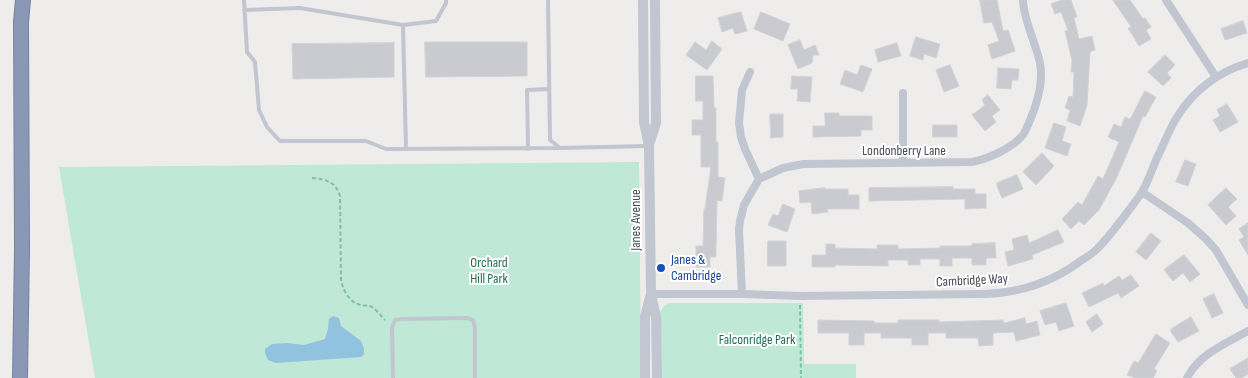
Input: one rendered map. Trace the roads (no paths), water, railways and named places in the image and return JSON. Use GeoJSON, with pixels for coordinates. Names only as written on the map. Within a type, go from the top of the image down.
{"type":"FeatureCollection","features":[{"type":"Feature","properties":{"kind":"highway"},"geometry":{"type":"LineString","coordinates":[[20,378],[22,250],[21,0]]}},
{"type":"Feature","properties":{"kind":"street","name":"Janes Avenue"},"geometry":{"type":"LineString","coordinates":[[644,0],[644,122],[650,146],[650,294],[645,317],[645,378]]}},
{"type":"Feature","properties":{"kind":"street","name":"Janes Avenue"},"geometry":{"type":"LineString","coordinates":[[650,146],[656,123],[655,0]]}},
{"type":"Feature","properties":{"kind":"street","name":"Londonberry Lane"},"geometry":{"type":"LineString","coordinates":[[759,179],[783,168],[803,164],[963,163],[981,161],[1010,145],[1023,135],[1034,113],[1041,75],[1039,56],[1024,11],[1023,0]]}},
{"type":"Feature","properties":{"kind":"street"},"geometry":{"type":"LineString","coordinates":[[1166,0],[1216,77]]}},
{"type":"Feature","properties":{"kind":"street","name":"Cambridge Way"},"geometry":{"type":"LineString","coordinates":[[650,294],[800,296],[984,294],[1009,292],[1033,286],[1058,276],[1096,250],[1114,230],[1142,192],[1171,128],[1178,115],[1190,100],[1216,77],[1248,63]]}},
{"type":"Feature","properties":{"kind":"street"},"geometry":{"type":"LineString","coordinates":[[742,294],[740,221],[744,205],[759,179],[741,137],[742,90],[750,72]]}},
{"type":"Feature","properties":{"kind":"street"},"geometry":{"type":"LineString","coordinates":[[902,93],[903,163]]}},
{"type":"Feature","properties":{"kind":"street"},"geometry":{"type":"LineString","coordinates":[[1142,192],[1188,223],[1205,238],[1216,250],[1248,305]]}},
{"type":"Feature","properties":{"kind":"street","name":"Janes Avenue"},"geometry":{"type":"LineString","coordinates":[[650,294],[656,317],[657,378]]}},
{"type":"Feature","properties":{"kind":"street"},"geometry":{"type":"LineString","coordinates":[[1187,378],[1199,360],[1248,331]]}},
{"type":"Feature","properties":{"kind":"lane"},"geometry":{"type":"LineString","coordinates":[[244,0],[247,52],[255,62],[260,110],[267,127],[280,141],[366,141],[386,148],[528,149],[650,146]]}},
{"type":"Feature","properties":{"kind":"lane"},"geometry":{"type":"LineString","coordinates":[[244,10],[300,8],[402,24],[436,21],[446,0]]}},
{"type":"Feature","properties":{"kind":"lane"},"geometry":{"type":"LineString","coordinates":[[548,0],[550,140],[560,148]]}},
{"type":"Feature","properties":{"kind":"lane"},"geometry":{"type":"LineString","coordinates":[[402,24],[406,148]]}},
{"type":"Feature","properties":{"kind":"lane"},"geometry":{"type":"LineString","coordinates":[[528,149],[527,90],[549,89]]}},
{"type":"Feature","properties":{"kind":"lane"},"geometry":{"type":"LineString","coordinates":[[393,378],[392,328],[395,320],[467,318],[473,320],[475,328],[475,378]]}},
{"type":"Feature","properties":{"kind":"water"},"geometry":{"type":"Polygon","coordinates":[[[333,316],[339,318],[341,326],[361,341],[364,354],[361,357],[276,363],[268,360],[265,349],[272,344],[304,345],[325,339],[329,319],[333,316]]]}},
{"type":"Feature","properties":{"kind":"place","name":"Janes & Cambridge"},"geometry":{"type":"Point","coordinates":[661,268]}},
{"type":"Feature","properties":{"kind":"park label","name":"Orchard Hill Park"},"geometry":{"type":"Point","coordinates":[489,272]}},
{"type":"Feature","properties":{"kind":"park label","name":"Falconridge Park"},"geometry":{"type":"Point","coordinates":[757,340]}}]}
